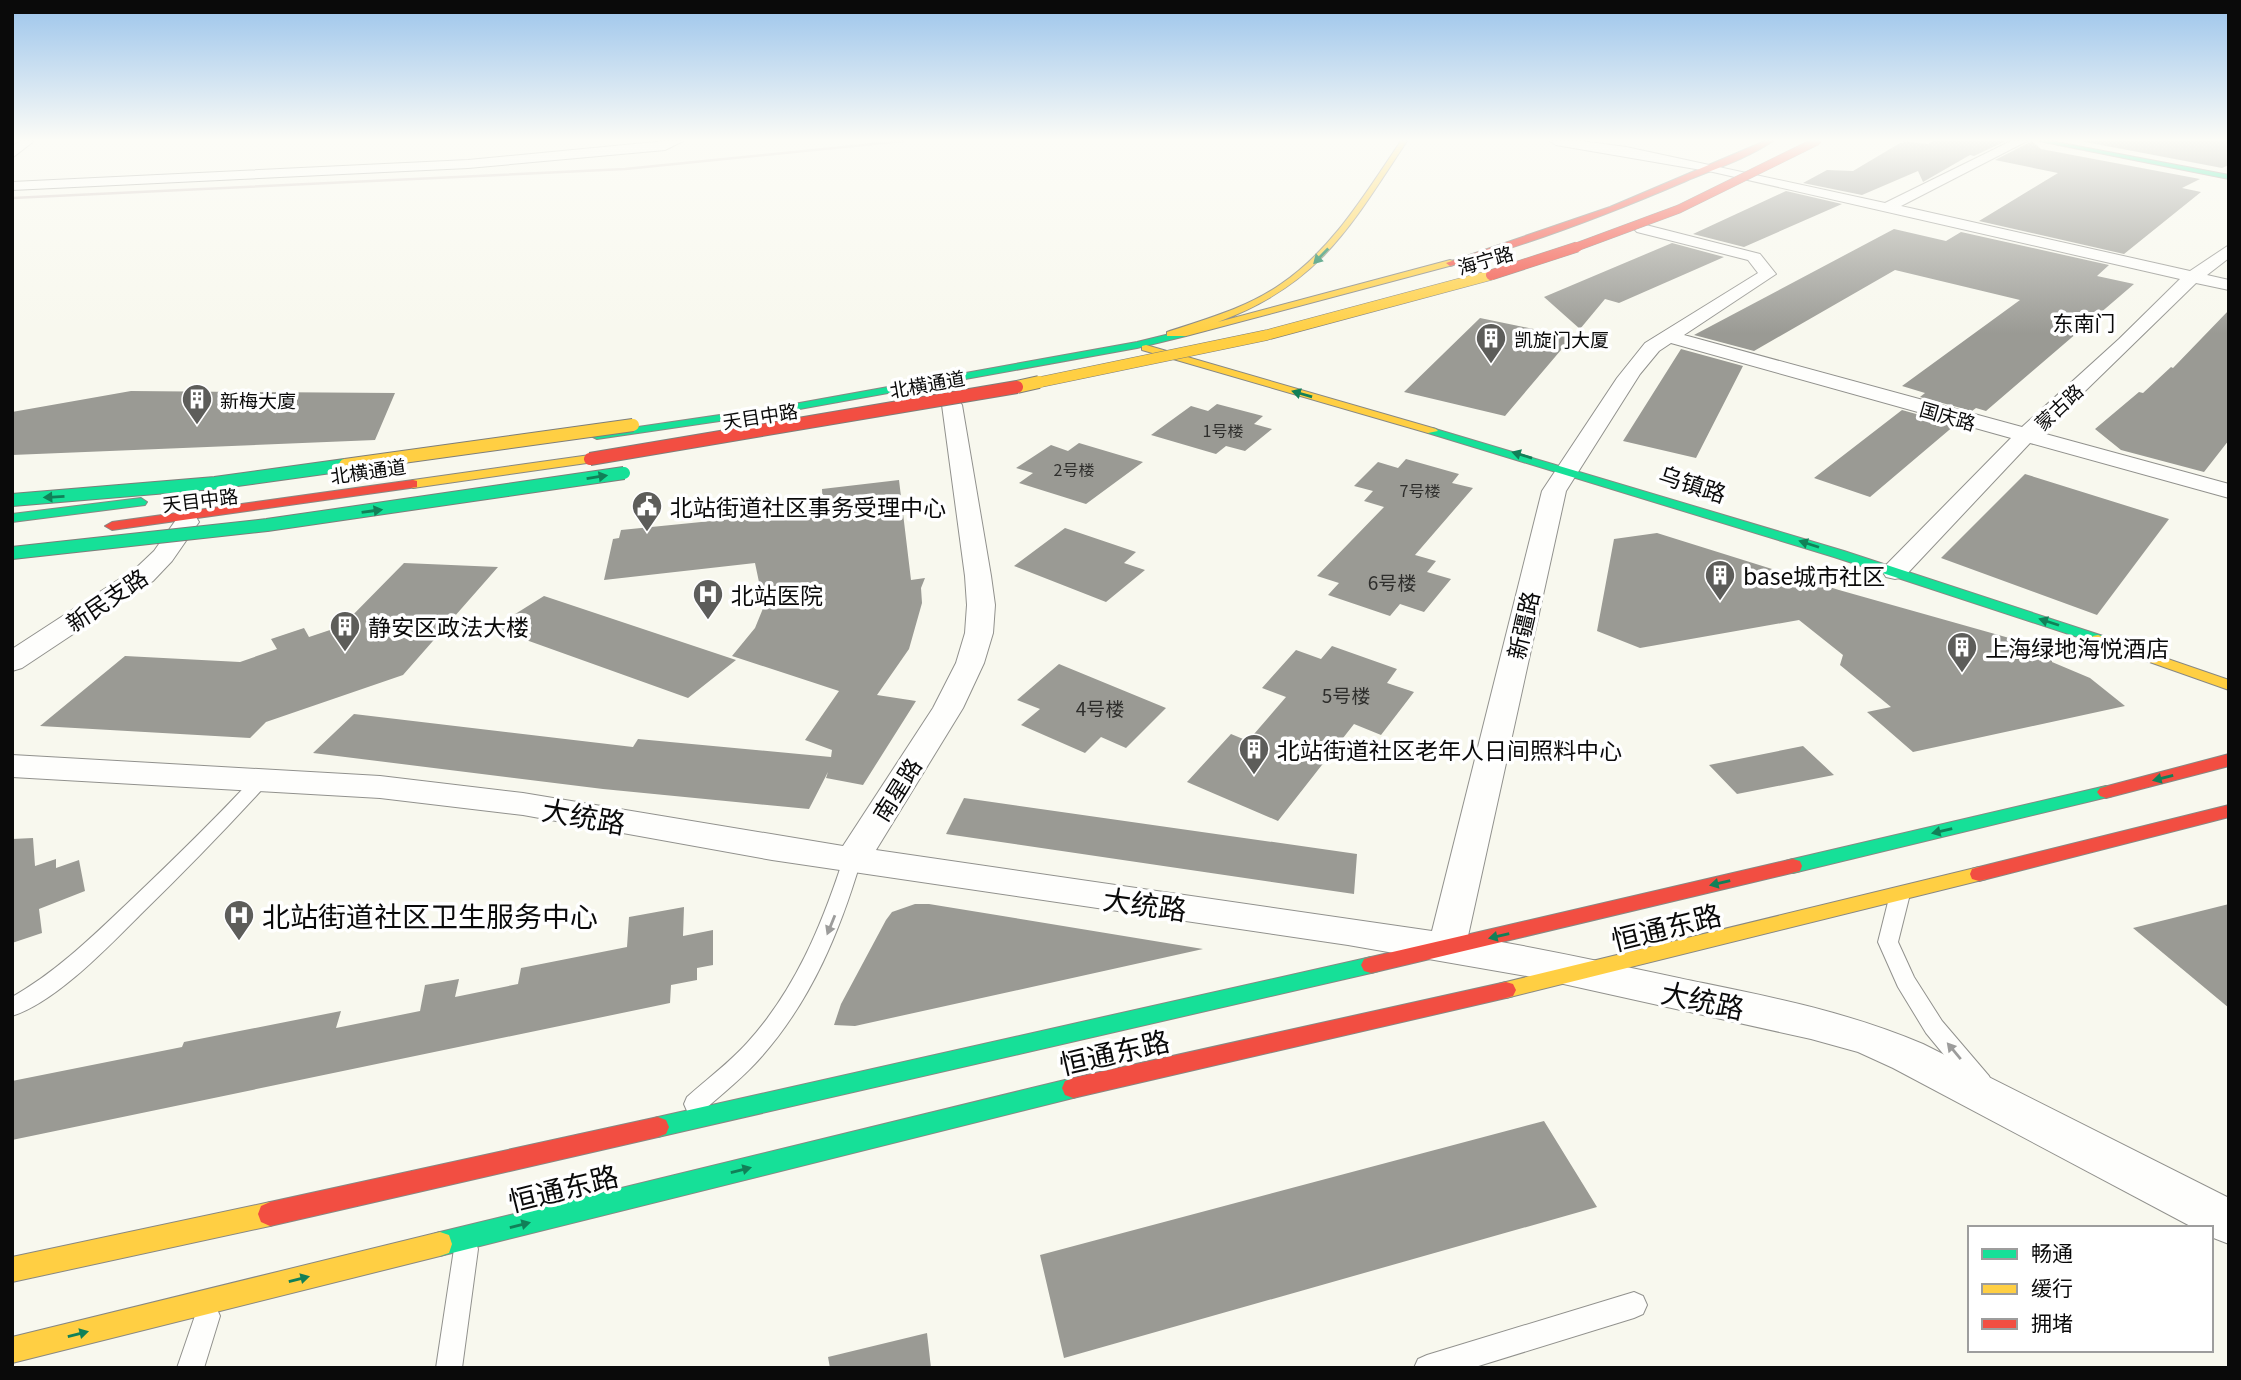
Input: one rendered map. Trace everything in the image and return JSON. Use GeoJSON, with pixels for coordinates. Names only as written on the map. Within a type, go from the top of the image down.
{"type":"FeatureCollection","features":[{"type":"Feature","properties":{"kind":"main road","name":"天目中路"},"geometry":{"type":"LineString","coordinates":[[12,518],[781,409],[1137,345],[1219,317],[1284,286],[1329,247],[1358,205]]}},
{"type":"Feature","properties":{"kind":"main road"},"geometry":{"type":"LineString","coordinates":[[1363,230],[1379,205]]}},
{"type":"Feature","properties":{"kind":"main road","name":"海宁路"},"geometry":{"type":"LineString","coordinates":[[1137,345],[1388,281],[1514,244],[1615,205]]}},
{"type":"Feature","properties":{"kind":"main road","name":"北横通道"},"geometry":{"type":"LineString","coordinates":[[12,518],[401,470],[604,441],[768,416],[972,379],[1212,331],[1498,257],[1643,205]]}},
{"type":"Feature","properties":{"kind":"main road","name":"北横通道"},"geometry":{"type":"LineString","coordinates":[[12,539],[523,469],[989,393],[1233,343],[1524,266],[1688,205]]}},
{"type":"Feature","properties":{"kind":"main road","name":"海宁路"},"geometry":{"type":"LineString","coordinates":[[1180,360],[1320,327],[1504,276],[1574,255],[1697,205]]}},
{"type":"Feature","properties":{"kind":"main road","name":"天目中路"},"geometry":{"type":"LineString","coordinates":[[12,539],[187,522],[465,484],[951,405],[1103,377],[1180,360],[1286,306],[1322,278]]}},
{"type":"Feature","properties":{"kind":"main road","name":"乌镇路"},"geometry":{"type":"LineString","coordinates":[[1137,345],[1180,360],[1567,469],[1895,571],[2229,685]]}},
{"type":"Feature","properties":{"kind":"main road"},"geometry":{"type":"LineString","coordinates":[[12,500],[215,483],[972,379]]}},
{"type":"Feature","properties":{"kind":"main road"},"geometry":{"type":"LineString","coordinates":[[817,437],[989,393]]}},
{"type":"Feature","properties":{"kind":"main road"},"geometry":{"type":"LineString","coordinates":[[12,552],[267,525],[645,469]]}},
{"type":"Feature","properties":{"kind":"main road","name":"恒通东路"},"geometry":{"type":"LineString","coordinates":[[12,1270],[674,1124],[1447,948],[2171,777],[2229,760]]}},
{"type":"Feature","properties":{"kind":"main road","name":"恒通东路"},"geometry":{"type":"LineString","coordinates":[[12,1350],[1132,1073],[1584,973],[2229,811]]}},
{"type":"Feature","properties":{"kind":"street"},"geometry":{"type":"LineString","coordinates":[[1881,205],[2229,285]]}},
{"type":"Feature","properties":{"kind":"street","name":"新疆路"},"geometry":{"type":"LineString","coordinates":[[1447,948],[1554,491],[1639,360],[1667,336],[1768,275],[1754,257],[1642,229]]}},
{"type":"Feature","properties":{"kind":"street","name":"蒙古路"},"geometry":{"type":"LineString","coordinates":[[1895,571],[2025,436],[2193,277],[2229,250]]}},
{"type":"Feature","properties":{"kind":"street","name":"国庆路"},"geometry":{"type":"LineString","coordinates":[[1667,336],[2229,491]]}},
{"type":"Feature","properties":{"kind":"street","name":"南星路"},"geometry":{"type":"LineString","coordinates":[[852,860],[948,708],[970,663],[979,633],[978,576],[951,405]]}},
{"type":"Feature","properties":{"kind":"street","name":"新民支路"},"geometry":{"type":"LineString","coordinates":[[12,662],[144,575],[163,556],[187,522]]}},
{"type":"Feature","properties":{"kind":"street","name":"大统路"},"geometry":{"type":"LineString","coordinates":[[12,766],[380,787],[523,804],[852,860],[1348,931],[1584,973],[1856,1034],[1908,1056],[2229,1222]]}},
{"type":"Feature","properties":{"kind":"lane"},"geometry":{"type":"LineString","coordinates":[[12,1008],[46,987],[91,951],[218,828],[261,780]]}},
{"type":"Feature","properties":{"kind":"lane","name":"南星路"},"geometry":{"type":"LineString","coordinates":[[674,1124],[755,1049],[807,978],[833,924],[852,860]]}},
{"type":"Feature","properties":{"kind":"lane"},"geometry":{"type":"LineString","coordinates":[[1900,893],[1888,942],[1905,981],[1934,1027],[1998,1103]]}},
{"type":"Feature","properties":{"kind":"lane"},"geometry":{"type":"LineString","coordinates":[[450,1368],[468,1238]]}},
{"type":"Feature","properties":{"kind":"lane"},"geometry":{"type":"LineString","coordinates":[[190,1368],[212,1301]]}},
{"type":"Feature","properties":{"kind":"lane"},"geometry":{"type":"LineString","coordinates":[[1427,1368],[1634,1304]]}},
{"type":"Feature","properties":{"kind":"building"},"geometry":{"type":"Polygon","coordinates":[[[1755,205],[1839,205],[1744,247],[1693,234],[1755,205]]]}},
{"type":"Feature","properties":{"kind":"building"},"geometry":{"type":"Polygon","coordinates":[[[2005,205],[2184,205],[2124,254],[1979,221],[2005,205]]]}},
{"type":"Feature","properties":{"kind":"building"},"geometry":{"type":"Polygon","coordinates":[[[1894,229],[1946,241],[1961,232],[2109,265],[2097,276],[2134,284],[1986,411],[1976,408],[1972,411],[1920,397],[1925,393],[1902,386],[2020,300],[1895,270],[1754,351],[1694,335],[1894,229]]]}},
{"type":"Feature","properties":{"kind":"building"},"geometry":{"type":"Polygon","coordinates":[[[1672,243],[1724,257],[1619,303],[1605,299],[1580,329],[1544,297],[1672,243]]]}},
{"type":"Feature","properties":{"kind":"building"},"geometry":{"type":"Polygon","coordinates":[[[2229,310],[2229,440],[2204,472],[2121,450],[2095,429],[2173,368],[2229,310]]]}},
{"type":"Feature","properties":{"kind":"building","name":"凯旋门大厦"},"geometry":{"type":"Polygon","coordinates":[[[1480,318],[1572,337],[1505,416],[1404,392],[1480,318]]]}},
{"type":"Feature","properties":{"kind":"building"},"geometry":{"type":"Polygon","coordinates":[[[1681,349],[1743,366],[1696,458],[1623,441],[1681,349]]]}},
{"type":"Feature","properties":{"kind":"building","name":"新梅大廈"},"geometry":{"type":"Polygon","coordinates":[[[131,391],[395,393],[375,440],[12,455],[12,412],[131,391]]]}},
{"type":"Feature","properties":{"kind":"building"},"geometry":{"type":"Polygon","coordinates":[[[1217,404],[1263,416],[1254,424],[1272,429],[1245,451],[1226,446],[1216,454],[1151,435],[1191,406],[1208,411],[1217,404]]]}},
{"type":"Feature","properties":{"kind":"building"},"geometry":{"type":"Polygon","coordinates":[[[1902,410],[1955,425],[1870,497],[1814,478],[1902,410]]]}},
{"type":"Feature","properties":{"kind":"building"},"geometry":{"type":"Polygon","coordinates":[[[1079,443],[1143,462],[1086,504],[1019,483],[1033,473],[1016,468],[1051,445],[1068,451],[1079,443]]]}},
{"type":"Feature","properties":{"kind":"building"},"geometry":{"type":"Polygon","coordinates":[[[1406,459],[1459,474],[1452,483],[1473,488],[1415,555],[1436,561],[1427,572],[1451,579],[1424,612],[1400,604],[1390,616],[1328,595],[1339,583],[1317,576],[1384,507],[1364,501],[1373,491],[1354,486],[1378,462],[1398,468],[1406,459]]]}},
{"type":"Feature","properties":{"kind":"building"},"geometry":{"type":"Polygon","coordinates":[[[2025,474],[2169,519],[2097,615],[1941,558],[2025,474]]]}},
{"type":"Feature","properties":{"kind":"building"},"geometry":{"type":"Polygon","coordinates":[[[899,480],[911,580],[925,578],[921,588],[922,603],[909,649],[877,695],[916,701],[863,785],[826,778],[828,772],[809,809],[603,789],[313,753],[354,714],[633,747],[638,739],[831,757],[832,750],[805,740],[839,691],[732,656],[755,628],[764,606],[755,563],[604,580],[613,539],[619,538],[621,530],[823,510],[822,489],[899,480]]]}},
{"type":"Feature","properties":{"kind":"building"},"geometry":{"type":"Polygon","coordinates":[[[1065,528],[1136,552],[1124,563],[1145,570],[1106,602],[1014,566],[1065,528]]]}},
{"type":"Feature","properties":{"kind":"building"},"geometry":{"type":"Polygon","coordinates":[[[1657,533],[1839,590],[2052,650],[2052,662],[2090,678],[2125,706],[1913,752],[1867,712],[1891,707],[1840,665],[1843,655],[1799,620],[1640,648],[1597,631],[1614,539],[1657,533]]]}},
{"type":"Feature","properties":{"kind":"building","name":"静安区政法大楼"},"geometry":{"type":"Polygon","coordinates":[[[404,563],[498,567],[403,675],[266,722],[250,738],[40,726],[125,656],[240,662],[277,649],[271,639],[304,628],[309,637],[342,626],[404,563]]]}},
{"type":"Feature","properties":{"kind":"building"},"geometry":{"type":"Polygon","coordinates":[[[544,596],[736,660],[688,698],[493,628],[544,596]]]}},
{"type":"Feature","properties":{"kind":"building"},"geometry":{"type":"Polygon","coordinates":[[[1332,646],[1397,669],[1387,683],[1414,692],[1381,735],[1354,724],[1278,821],[1187,782],[1231,734],[1248,741],[1286,697],[1262,688],[1296,650],[1321,659],[1332,646]]]}},
{"type":"Feature","properties":{"kind":"building"},"geometry":{"type":"Polygon","coordinates":[[[1059,664],[1166,708],[1126,748],[1101,737],[1085,753],[1021,725],[1040,709],[1017,700],[1059,664]]]}},
{"type":"Feature","properties":{"kind":"building"},"geometry":{"type":"Polygon","coordinates":[[[1803,746],[1834,775],[1737,794],[1709,765],[1803,746]]]}},
{"type":"Feature","properties":{"kind":"building"},"geometry":{"type":"Polygon","coordinates":[[[964,798],[1357,854],[1354,894],[946,834],[964,798]]]}},
{"type":"Feature","properties":{"kind":"building"},"geometry":{"type":"Polygon","coordinates":[[[33,838],[35,866],[56,859],[56,868],[79,860],[85,891],[39,909],[42,933],[12,943],[12,839],[33,838]]]}},
{"type":"Feature","properties":{"kind":"building"},"geometry":{"type":"Polygon","coordinates":[[[915,904],[929,904],[1203,949],[855,1026],[834,1025],[841,1004],[886,920],[892,912],[915,904]]]}},
{"type":"Feature","properties":{"kind":"building"},"geometry":{"type":"Polygon","coordinates":[[[2229,904],[2229,1008],[2133,928],[2229,904]]]}},
{"type":"Feature","properties":{"kind":"building"},"geometry":{"type":"Polygon","coordinates":[[[684,907],[683,936],[713,930],[713,965],[697,968],[697,980],[671,985],[670,1003],[12,1140],[12,1081],[182,1047],[184,1042],[341,1011],[336,1028],[420,1011],[425,985],[459,979],[455,997],[518,984],[521,968],[627,947],[629,917],[684,907]]]}},
{"type":"Feature","properties":{"kind":"building"},"geometry":{"type":"Polygon","coordinates":[[[1544,1121],[1597,1207],[1064,1358],[1040,1255],[1544,1121]]]}},
{"type":"Feature","properties":{"kind":"building"},"geometry":{"type":"Polygon","coordinates":[[[927,1333],[931,1368],[830,1368],[828,1357],[927,1333]]]}},
{"type":"Feature","properties":{"kind":"traffic: fast"},"geometry":{"type":"LineString","coordinates":[[597,436],[794,407],[1137,345],[1182,334]]}},
{"type":"Feature","properties":{"kind":"traffic: fast"},"geometry":{"type":"LineString","coordinates":[[1432,431],[1839,554],[2098,639]]}},
{"type":"Feature","properties":{"kind":"traffic: fast"},"geometry":{"type":"LineString","coordinates":[[12,500],[215,483],[345,465]]}},
{"type":"Feature","properties":{"kind":"traffic: fast"},"geometry":{"type":"LineString","coordinates":[[12,553],[267,525],[624,473]]}},
{"type":"Feature","properties":{"kind":"traffic: fast"},"geometry":{"type":"LineString","coordinates":[[12,518],[141,502]]}},
{"type":"Feature","properties":{"kind":"traffic: fast"},"geometry":{"type":"LineString","coordinates":[[1793,866],[2106,792]]}},
{"type":"Feature","properties":{"kind":"traffic: fast"},"geometry":{"type":"LineString","coordinates":[[658,1127],[1371,965]]}},
{"type":"Feature","properties":{"kind":"traffic: fast"},"geometry":{"type":"LineString","coordinates":[[440,1244],[1073,1088]]}},
{"type":"Feature","properties":{"kind":"traffic: slow"},"geometry":{"type":"LineString","coordinates":[[1171,334],[1230,314],[1285,286],[1321,255],[1361,205]]}},
{"type":"Feature","properties":{"kind":"traffic: slow"},"geometry":{"type":"LineString","coordinates":[[1182,334],[1450,263]]}},
{"type":"Feature","properties":{"kind":"traffic: slow"},"geometry":{"type":"LineString","coordinates":[[1017,387],[1267,335],[1491,275]]}},
{"type":"Feature","properties":{"kind":"traffic: slow"},"geometry":{"type":"LineString","coordinates":[[1146,348],[1432,431]]}},
{"type":"Feature","properties":{"kind":"traffic: slow"},"geometry":{"type":"LineString","coordinates":[[345,465],[633,425]]}},
{"type":"Feature","properties":{"kind":"traffic: slow"},"geometry":{"type":"LineString","coordinates":[[413,484],[590,459]]}},
{"type":"Feature","properties":{"kind":"traffic: slow"},"geometry":{"type":"LineString","coordinates":[[2098,639],[2229,685]]}},
{"type":"Feature","properties":{"kind":"traffic: slow"},"geometry":{"type":"LineString","coordinates":[[1506,990],[1979,874]]}},
{"type":"Feature","properties":{"kind":"traffic: slow"},"geometry":{"type":"LineString","coordinates":[[12,1270],[270,1214]]}},
{"type":"Feature","properties":{"kind":"traffic: slow"},"geometry":{"type":"LineString","coordinates":[[12,1350],[440,1244]]}},
{"type":"Feature","properties":{"kind":"traffic: jam"},"geometry":{"type":"LineString","coordinates":[[1450,263],[1532,238],[1622,205]]}},
{"type":"Feature","properties":{"kind":"traffic: jam"},"geometry":{"type":"LineString","coordinates":[[1491,275],[1602,239],[1686,205]]}},
{"type":"Feature","properties":{"kind":"traffic: jam"},"geometry":{"type":"LineString","coordinates":[[590,459],[1017,387]]}},
{"type":"Feature","properties":{"kind":"traffic: jam"},"geometry":{"type":"LineString","coordinates":[[112,526],[413,484]]}},
{"type":"Feature","properties":{"kind":"traffic: jam"},"geometry":{"type":"LineString","coordinates":[[2106,792],[2229,760]]}},
{"type":"Feature","properties":{"kind":"traffic: jam"},"geometry":{"type":"LineString","coordinates":[[1979,874],[2229,811]]}},
{"type":"Feature","properties":{"kind":"traffic: jam"},"geometry":{"type":"LineString","coordinates":[[1371,965],[1793,866]]}},
{"type":"Feature","properties":{"kind":"traffic: jam"},"geometry":{"type":"LineString","coordinates":[[1073,1088],[1506,990]]}},
{"type":"Feature","properties":{"kind":"traffic: jam"},"geometry":{"type":"LineString","coordinates":[[270,1214],[658,1127]]}},
{"type":"Feature","properties":{"kind":"place","name":"凯旋门大厦"},"geometry":{"type":"Point","coordinates":[1491,365]}},
{"type":"Feature","properties":{"kind":"place","name":"新梅大廈"},"geometry":{"type":"Point","coordinates":[197,426]}},
{"type":"Feature","properties":{"kind":"place","name":"北站街道社区事务受理中心"},"geometry":{"type":"Point","coordinates":[647,533]}},
{"type":"Feature","properties":{"kind":"place","name":"base城市社区"},"geometry":{"type":"Point","coordinates":[1720,602]}},
{"type":"Feature","properties":{"kind":"place","name":"北站医院"},"geometry":{"type":"Point","coordinates":[708,621]}},
{"type":"Feature","properties":{"kind":"place","name":"静安区政法大楼"},"geometry":{"type":"Point","coordinates":[345,653]}},
{"type":"Feature","properties":{"kind":"place","name":"上海绿地海悦酒店"},"geometry":{"type":"Point","coordinates":[1962,674]}},
{"type":"Feature","properties":{"kind":"place","name":"北站街道社区老年人日间照料中心"},"geometry":{"type":"Point","coordinates":[1254,776]}},
{"type":"Feature","properties":{"kind":"place","name":"北站街道社区卫生服务中心"},"geometry":{"type":"Point","coordinates":[239,942]}},
{"type":"Feature","properties":{"kind":"district","name":"东南门"},"geometry":{"type":"Point","coordinates":[2084,322]}}]}
